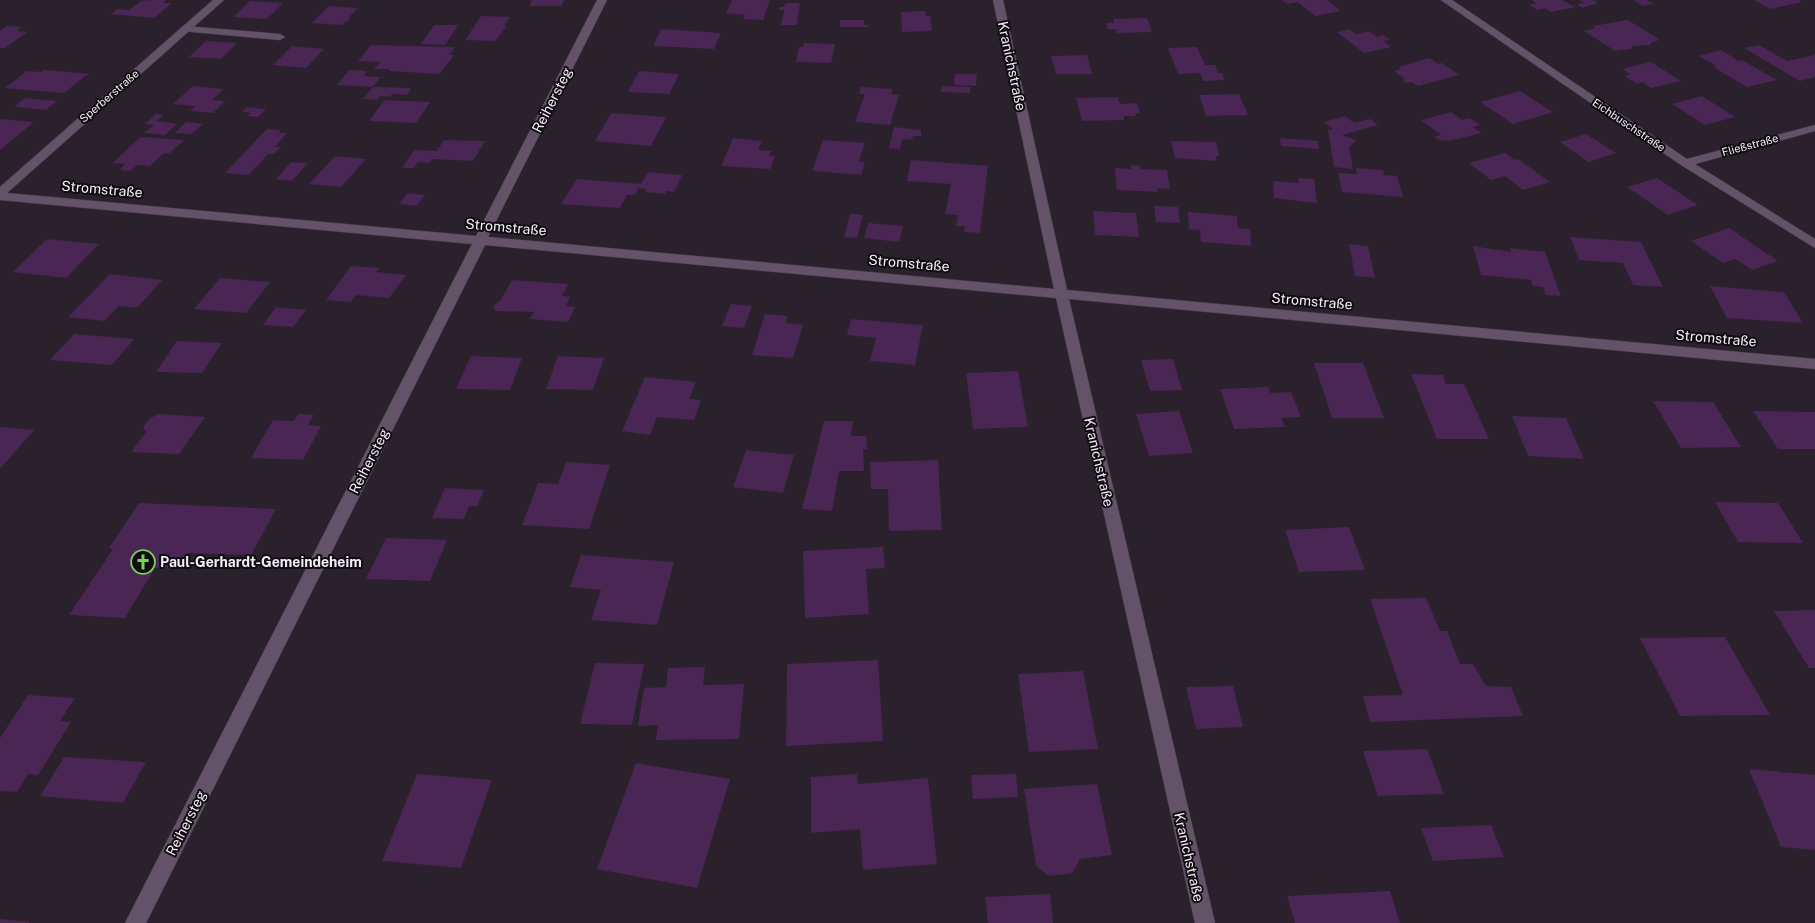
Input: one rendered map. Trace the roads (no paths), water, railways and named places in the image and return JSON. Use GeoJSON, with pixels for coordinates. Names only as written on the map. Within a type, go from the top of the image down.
{"type":"FeatureCollection","features":[{"type":"Feature","properties":{"kind":"street","name":"Sperberstraße"},"geometry":{"type":"LineString","coordinates":[[0,194],[218,0]]}},
{"type":"Feature","properties":{"kind":"street","name":"Reihersteg"},"geometry":{"type":"LineString","coordinates":[[135,923],[602,0]]}},
{"type":"Feature","properties":{"kind":"street","name":"Kranichstraße"},"geometry":{"type":"LineString","coordinates":[[998,0],[1061,293],[1204,923]]}},
{"type":"Feature","properties":{"kind":"street","name":"Eichbuschstraße"},"geometry":{"type":"LineString","coordinates":[[1446,0],[1685,163],[1815,244]]}},
{"type":"Feature","properties":{"kind":"street"},"geometry":{"type":"LineString","coordinates":[[185,29],[280,37]]}},
{"type":"Feature","properties":{"kind":"street","name":"Fließstraße"},"geometry":{"type":"LineString","coordinates":[[1685,163],[1815,128]]}},
{"type":"Feature","properties":{"kind":"street","name":"Stromstraße"},"geometry":{"type":"LineString","coordinates":[[0,194],[480,241],[1061,293],[1815,364]]}},
{"type":"Feature","properties":{"kind":"place","name":"Paul-Gerhardt-Gemeindeheim"},"geometry":{"type":"Point","coordinates":[143,562]}}]}
